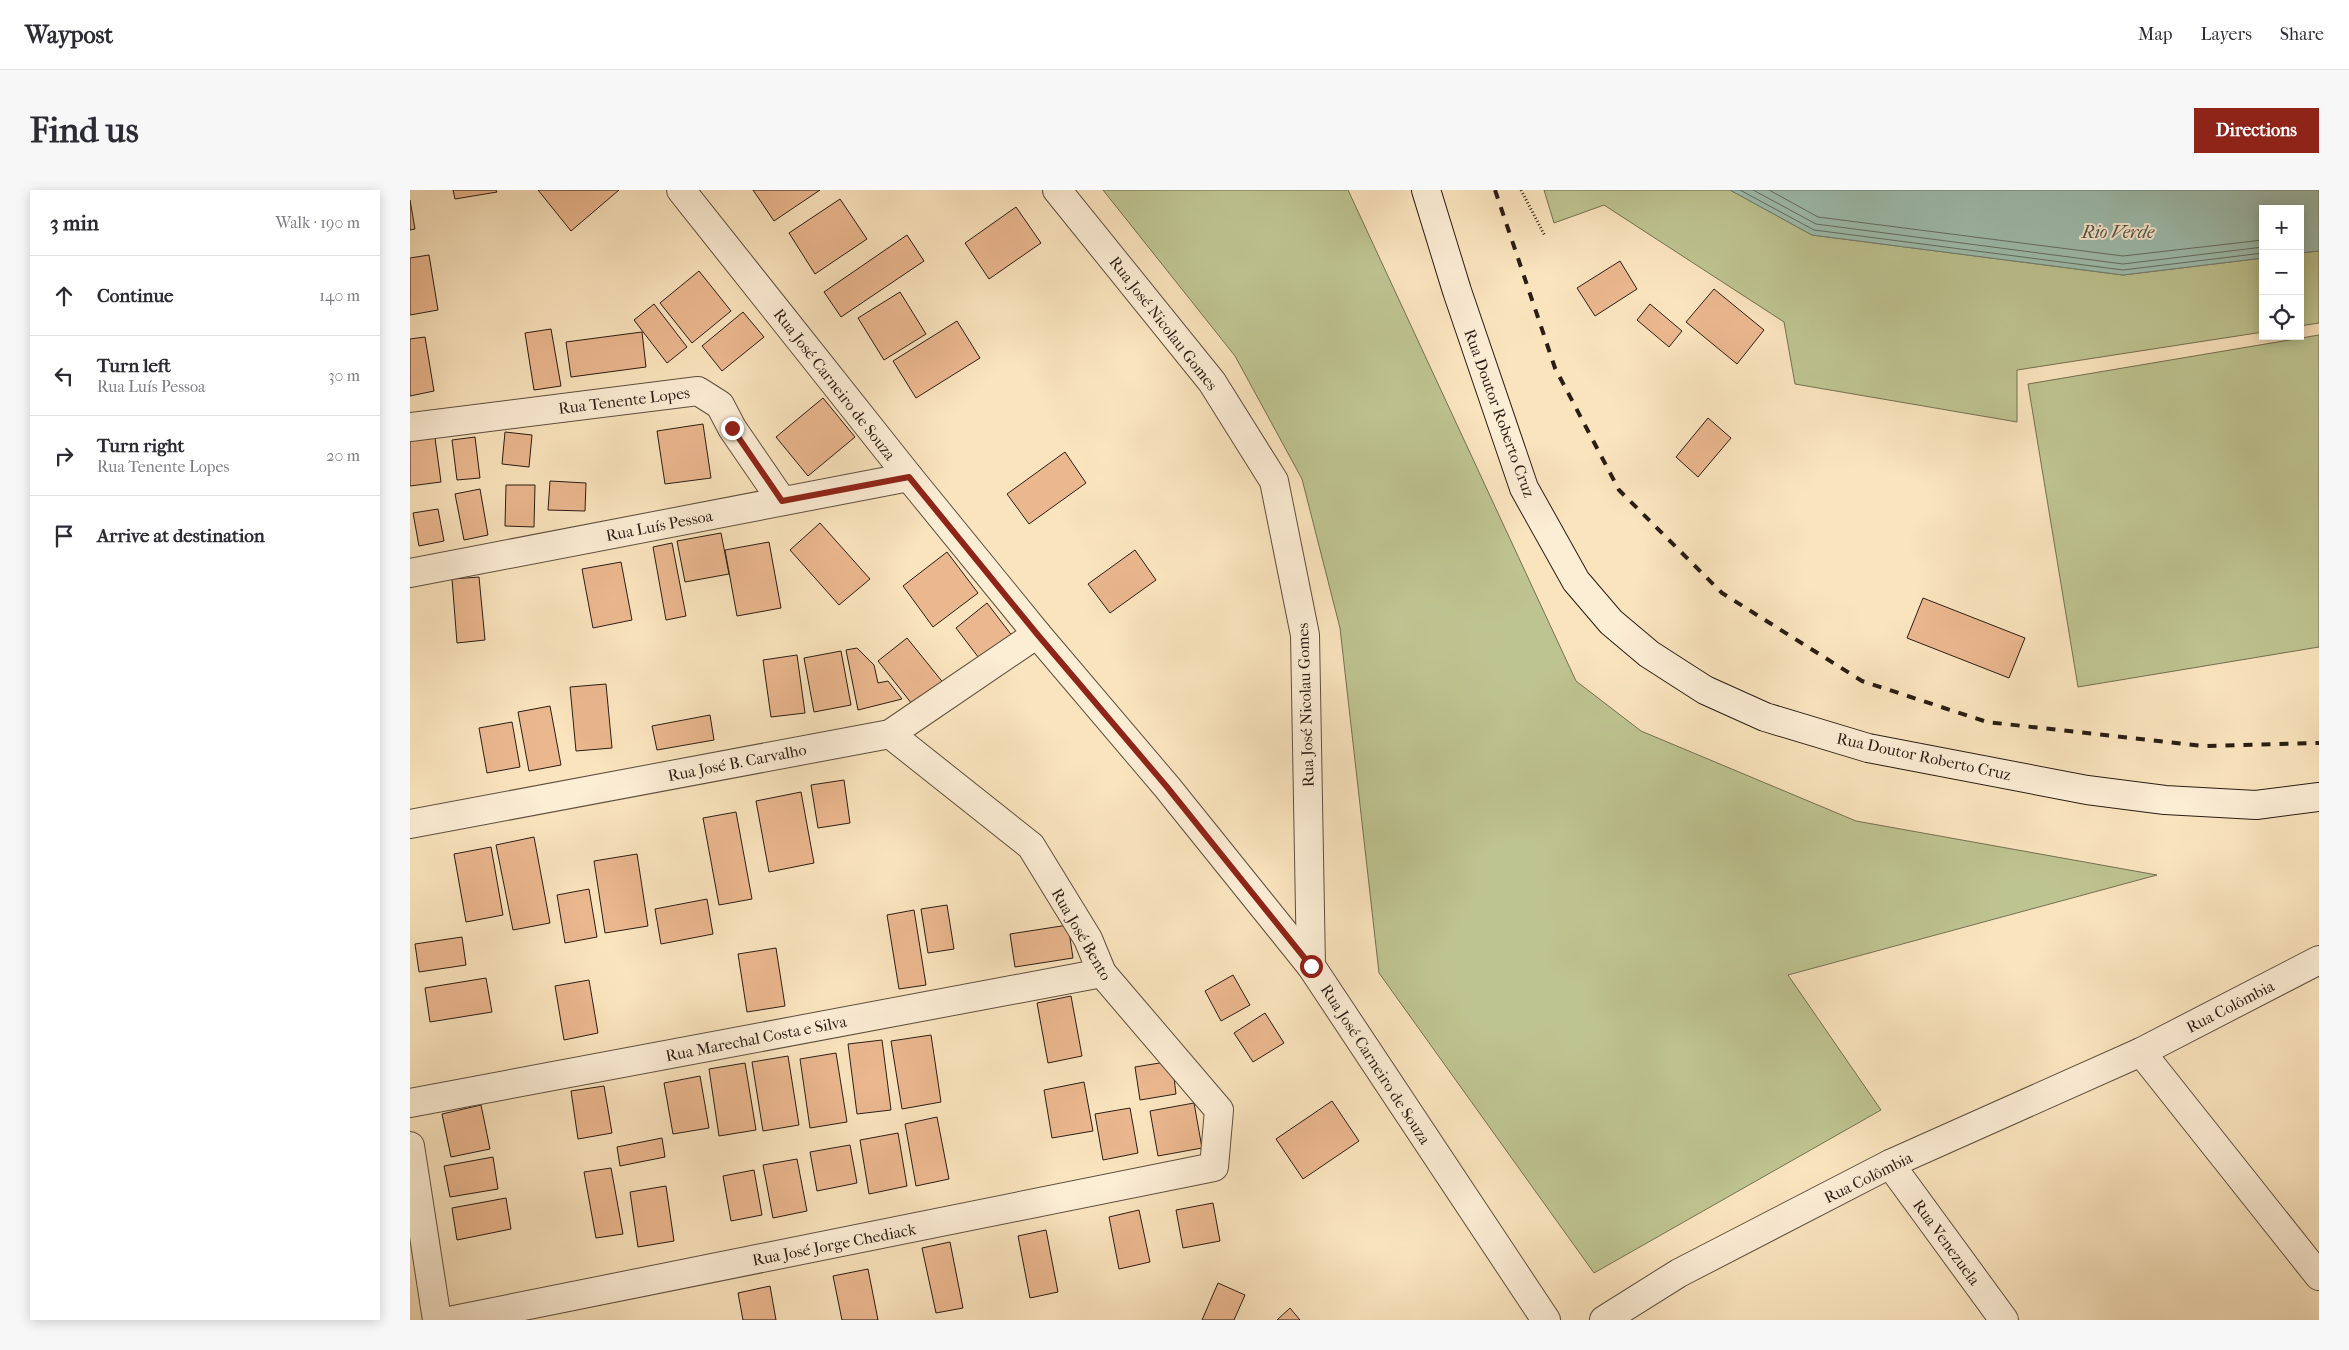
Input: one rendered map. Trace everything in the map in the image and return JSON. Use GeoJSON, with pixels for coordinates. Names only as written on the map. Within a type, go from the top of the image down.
{"type":"FeatureCollection","features":[{"type":"Feature","properties":{"kind":"street","name":"Rua José Carneiro de Souza"},"geometry":{"type":"LineString","coordinates":[[681,190],[909,477],[1037,634],[1167,787],[1311,966],[1546,1320]]}},
{"type":"Feature","properties":{"kind":"street","name":"Rua José Nicolau Gomes"},"geometry":{"type":"LineString","coordinates":[[1057,190],[1212,382],[1274,481],[1305,635],[1311,966]]}},
{"type":"Feature","properties":{"kind":"street","name":"Rua Doutor Roberto Cruz"},"geometry":{"type":"LineString","coordinates":[[1426,190],[1457,291],[1524,488],[1576,581],[1611,622],[1649,654],[1704,690],[1765,717],[1868,748],[2087,790],[2165,800],[2256,805],[2319,797]]}},
{"type":"Feature","properties":{"kind":"street","name":"Rua Tenente Lopes"},"geometry":{"type":"LineString","coordinates":[[410,427],[698,391],[720,405],[732,428],[782,501]]}},
{"type":"Feature","properties":{"kind":"street","name":"Rua Luís Pessoa"},"geometry":{"type":"LineString","coordinates":[[410,573],[909,477]]}},
{"type":"Feature","properties":{"kind":"street","name":"Rua José B. Carvalho"},"geometry":{"type":"LineString","coordinates":[[410,824],[890,734],[1037,634]]}},
{"type":"Feature","properties":{"kind":"street","name":"Rua José Bento"},"geometry":{"type":"LineString","coordinates":[[890,734],[1030,846],[1088,939],[1102,973],[1219,1110],[1214,1168]]}},
{"type":"Feature","properties":{"kind":"street","name":"Rua Colômbia"},"geometry":{"type":"LineString","coordinates":[[1604,1320],[1679,1273],[1890,1164],[2141,1052],[2319,960]]}},
{"type":"Feature","properties":{"kind":"street","name":"Rua Marechal Costa e Silva"},"geometry":{"type":"LineString","coordinates":[[410,1103],[1102,973]]}},
{"type":"Feature","properties":{"kind":"street"},"geometry":{"type":"LineString","coordinates":[[2141,1052],[2319,1276]]}},
{"type":"Feature","properties":{"kind":"street"},"geometry":{"type":"LineString","coordinates":[[410,1146],[414,1203],[437,1320]]}},
{"type":"Feature","properties":{"kind":"street","name":"Rua Venezuela"},"geometry":{"type":"LineString","coordinates":[[1890,1164],[2004,1320]]}},
{"type":"Feature","properties":{"kind":"street","name":"Rua José Jorge Chediack"},"geometry":{"type":"LineString","coordinates":[[454,1320],[1214,1168]]}},
{"type":"Feature","properties":{"kind":"path"},"geometry":{"type":"LineString","coordinates":[[1520,190],[1545,236]]}},
{"type":"Feature","properties":{"kind":"green space"},"geometry":{"type":"Polygon","coordinates":[[[1103,190],[1348,190],[1576,681],[1641,731],[1856,821],[2157,875],[1788,975],[1881,1110],[1594,1273],[1379,973],[1340,628],[1302,479],[1235,356],[1103,190]]]}},
{"type":"Feature","properties":{"kind":"green space"},"geometry":{"type":"Polygon","coordinates":[[[1544,190],[1730,190],[1812,235],[2123,275],[2259,258],[2259,333],[2017,370],[2017,422],[1795,384],[1784,322],[1604,205],[1554,223],[1544,190]]]}},
{"type":"Feature","properties":{"kind":"green space"},"geometry":{"type":"Polygon","coordinates":[[[2319,251],[2319,323],[2304,325],[2304,295],[2304,253],[2319,251]]]}},
{"type":"Feature","properties":{"kind":"green space"},"geometry":{"type":"Polygon","coordinates":[[[2319,335],[2319,647],[2078,687],[2028,384],[2289,340],[2304,340],[2304,338],[2319,335]]]}},
{"type":"Feature","properties":{"kind":"water","name":"Rio Verde"},"geometry":{"type":"Polygon","coordinates":[[[1730,190],[2319,190],[2319,251],[2304,253],[2304,205],[2259,205],[2259,258],[2123,275],[1812,235],[1730,190]]]}},
{"type":"Feature","properties":{"kind":"building"},"geometry":{"type":"Polygon","coordinates":[[[453,190],[496,190],[497,192],[455,199],[453,190]]]}},
{"type":"Feature","properties":{"kind":"building"},"geometry":{"type":"Polygon","coordinates":[[[538,190],[619,190],[571,231],[538,190]]]}},
{"type":"Feature","properties":{"kind":"building"},"geometry":{"type":"Polygon","coordinates":[[[753,190],[820,190],[774,221],[753,190]]]}},
{"type":"Feature","properties":{"kind":"building"},"geometry":{"type":"Polygon","coordinates":[[[840,199],[867,239],[815,274],[789,233],[840,199]]]}},
{"type":"Feature","properties":{"kind":"building"},"geometry":{"type":"Polygon","coordinates":[[[410,200],[415,229],[410,230],[410,200]]]}},
{"type":"Feature","properties":{"kind":"building"},"geometry":{"type":"Polygon","coordinates":[[[1016,207],[1041,243],[989,279],[965,243],[1016,207]]]}},
{"type":"Feature","properties":{"kind":"building"},"geometry":{"type":"Polygon","coordinates":[[[907,235],[924,261],[841,317],[824,292],[907,235]]]}},
{"type":"Feature","properties":{"kind":"building"},"geometry":{"type":"Polygon","coordinates":[[[429,255],[438,310],[410,315],[410,258],[429,255]]]}},
{"type":"Feature","properties":{"kind":"building"},"geometry":{"type":"Polygon","coordinates":[[[1620,261],[1637,289],[1595,316],[1577,288],[1620,261]]]}},
{"type":"Feature","properties":{"kind":"building"},"geometry":{"type":"Polygon","coordinates":[[[699,271],[731,311],[692,343],[660,303],[699,271]]]}},
{"type":"Feature","properties":{"kind":"building"},"geometry":{"type":"Polygon","coordinates":[[[1714,289],[1764,330],[1737,364],[1686,322],[1714,289]]]}},
{"type":"Feature","properties":{"kind":"building"},"geometry":{"type":"Polygon","coordinates":[[[900,292],[926,334],[884,360],[858,318],[900,292]]]}},
{"type":"Feature","properties":{"kind":"building"},"geometry":{"type":"Polygon","coordinates":[[[654,304],[687,347],[667,363],[634,320],[654,304]]]}},
{"type":"Feature","properties":{"kind":"building"},"geometry":{"type":"Polygon","coordinates":[[[1650,304],[1682,331],[1669,347],[1637,320],[1650,304]]]}},
{"type":"Feature","properties":{"kind":"building"},"geometry":{"type":"Polygon","coordinates":[[[743,312],[764,337],[722,371],[702,346],[743,312]]]}},
{"type":"Feature","properties":{"kind":"building"},"geometry":{"type":"Polygon","coordinates":[[[957,321],[980,358],[916,398],[893,361],[957,321]]]}},
{"type":"Feature","properties":{"kind":"building"},"geometry":{"type":"Polygon","coordinates":[[[551,329],[561,386],[534,390],[525,333],[551,329]]]}},
{"type":"Feature","properties":{"kind":"building"},"geometry":{"type":"Polygon","coordinates":[[[642,332],[646,367],[571,377],[566,342],[642,332]]]}},
{"type":"Feature","properties":{"kind":"building"},"geometry":{"type":"Polygon","coordinates":[[[425,337],[434,391],[410,396],[410,339],[425,337]]]}},
{"type":"Feature","properties":{"kind":"building"},"geometry":{"type":"Polygon","coordinates":[[[823,398],[855,437],[808,476],[776,437],[823,398]]]}},
{"type":"Feature","properties":{"kind":"building"},"geometry":{"type":"Polygon","coordinates":[[[1708,418],[1731,438],[1698,477],[1676,457],[1708,418]]]}},
{"type":"Feature","properties":{"kind":"building"},"geometry":{"type":"Polygon","coordinates":[[[703,424],[711,478],[665,484],[657,431],[703,424]]]}},
{"type":"Feature","properties":{"kind":"building"},"geometry":{"type":"Polygon","coordinates":[[[505,432],[532,435],[529,467],[502,464],[505,432]]]}},
{"type":"Feature","properties":{"kind":"building"},"geometry":{"type":"Polygon","coordinates":[[[475,437],[480,478],[457,480],[452,440],[475,437]]]}},
{"type":"Feature","properties":{"kind":"building"},"geometry":{"type":"Polygon","coordinates":[[[435,438],[441,482],[410,486],[410,441],[435,438]]]}},
{"type":"Feature","properties":{"kind":"building"},"geometry":{"type":"Polygon","coordinates":[[[1065,452],[1086,483],[1029,524],[1007,494],[1065,452]]]}},
{"type":"Feature","properties":{"kind":"building"},"geometry":{"type":"Polygon","coordinates":[[[550,481],[586,483],[585,511],[548,510],[550,481]]]}},
{"type":"Feature","properties":{"kind":"building"},"geometry":{"type":"Polygon","coordinates":[[[506,485],[535,485],[534,527],[505,526],[506,485]]]}},
{"type":"Feature","properties":{"kind":"building"},"geometry":{"type":"Polygon","coordinates":[[[480,489],[488,535],[464,540],[455,494],[480,489]]]}},
{"type":"Feature","properties":{"kind":"building"},"geometry":{"type":"Polygon","coordinates":[[[438,509],[444,541],[419,546],[413,513],[438,509]]]}},
{"type":"Feature","properties":{"kind":"building"},"geometry":{"type":"Polygon","coordinates":[[[820,523],[870,579],[839,605],[790,550],[820,523]]]}},
{"type":"Feature","properties":{"kind":"building"},"geometry":{"type":"Polygon","coordinates":[[[721,533],[729,574],[685,582],[677,541],[721,533]]]}},
{"type":"Feature","properties":{"kind":"building"},"geometry":{"type":"Polygon","coordinates":[[[769,542],[781,608],[737,616],[725,550],[769,542]]]}},
{"type":"Feature","properties":{"kind":"building"},"geometry":{"type":"Polygon","coordinates":[[[672,543],[686,616],[666,620],[653,547],[672,543]]]}},
{"type":"Feature","properties":{"kind":"building"},"geometry":{"type":"Polygon","coordinates":[[[1135,550],[1156,580],[1110,613],[1088,584],[1135,550]]]}},
{"type":"Feature","properties":{"kind":"building"},"geometry":{"type":"Polygon","coordinates":[[[947,552],[978,593],[933,627],[903,586],[947,552]]]}},
{"type":"Feature","properties":{"kind":"building"},"geometry":{"type":"Polygon","coordinates":[[[621,562],[632,620],[593,628],[582,569],[621,562]]]}},
{"type":"Feature","properties":{"kind":"building"},"geometry":{"type":"Polygon","coordinates":[[[479,577],[485,640],[457,643],[452,579],[479,577]]]}},
{"type":"Feature","properties":{"kind":"building"},"geometry":{"type":"Polygon","coordinates":[[[1923,598],[2025,638],[2009,678],[1907,638],[1923,598]]]}},
{"type":"Feature","properties":{"kind":"building"},"geometry":{"type":"Polygon","coordinates":[[[987,603],[1013,637],[982,662],[956,628],[987,603]]]}},
{"type":"Feature","properties":{"kind":"building"},"geometry":{"type":"Polygon","coordinates":[[[907,638],[945,685],[916,709],[878,661],[907,638]]]}},
{"type":"Feature","properties":{"kind":"building"},"geometry":{"type":"Polygon","coordinates":[[[857,648],[874,665],[878,683],[888,681],[902,699],[858,710],[846,650],[857,648]]]}},
{"type":"Feature","properties":{"kind":"building"},"geometry":{"type":"Polygon","coordinates":[[[841,651],[851,705],[814,712],[804,658],[841,651]]]}},
{"type":"Feature","properties":{"kind":"building"},"geometry":{"type":"Polygon","coordinates":[[[797,655],[805,713],[771,717],[763,660],[797,655]]]}},
{"type":"Feature","properties":{"kind":"building"},"geometry":{"type":"Polygon","coordinates":[[[606,684],[612,748],[576,751],[570,687],[606,684]]]}},
{"type":"Feature","properties":{"kind":"building"},"geometry":{"type":"Polygon","coordinates":[[[550,706],[561,765],[529,771],[518,712],[550,706]]]}},
{"type":"Feature","properties":{"kind":"building"},"geometry":{"type":"Polygon","coordinates":[[[710,715],[714,740],[657,750],[652,726],[710,715]]]}},
{"type":"Feature","properties":{"kind":"building"},"geometry":{"type":"Polygon","coordinates":[[[512,722],[520,767],[487,773],[479,728],[512,722]]]}},
{"type":"Feature","properties":{"kind":"building"},"geometry":{"type":"Polygon","coordinates":[[[844,780],[850,823],[818,828],[811,785],[844,780]]]}},
{"type":"Feature","properties":{"kind":"building"},"geometry":{"type":"Polygon","coordinates":[[[801,792],[814,863],[769,872],[756,801],[801,792]]]}},
{"type":"Feature","properties":{"kind":"building"},"geometry":{"type":"Polygon","coordinates":[[[736,812],[752,899],[719,905],[703,818],[736,812]]]}},
{"type":"Feature","properties":{"kind":"building"},"geometry":{"type":"Polygon","coordinates":[[[534,837],[550,923],[513,930],[496,845],[534,837]]]}},
{"type":"Feature","properties":{"kind":"building"},"geometry":{"type":"Polygon","coordinates":[[[491,847],[503,915],[466,922],[454,854],[491,847]]]}},
{"type":"Feature","properties":{"kind":"building"},"geometry":{"type":"Polygon","coordinates":[[[637,854],[648,926],[605,933],[594,861],[637,854]]]}},
{"type":"Feature","properties":{"kind":"building"},"geometry":{"type":"Polygon","coordinates":[[[589,889],[597,937],[565,943],[557,895],[589,889]]]}},
{"type":"Feature","properties":{"kind":"building"},"geometry":{"type":"Polygon","coordinates":[[[707,899],[713,934],[661,944],[655,909],[707,899]]]}},
{"type":"Feature","properties":{"kind":"building"},"geometry":{"type":"Polygon","coordinates":[[[947,905],[954,949],[928,953],[921,909],[947,905]]]}},
{"type":"Feature","properties":{"kind":"building"},"geometry":{"type":"Polygon","coordinates":[[[914,910],[926,985],[899,989],[887,915],[914,910]]]}},
{"type":"Feature","properties":{"kind":"building"},"geometry":{"type":"Polygon","coordinates":[[[1068,925],[1073,958],[1015,967],[1010,934],[1068,925]]]}},
{"type":"Feature","properties":{"kind":"building"},"geometry":{"type":"Polygon","coordinates":[[[462,937],[466,965],[419,972],[415,944],[462,937]]]}},
{"type":"Feature","properties":{"kind":"building"},"geometry":{"type":"Polygon","coordinates":[[[776,948],[785,1006],[747,1012],[738,954],[776,948]]]}},
{"type":"Feature","properties":{"kind":"building"},"geometry":{"type":"Polygon","coordinates":[[[1233,975],[1250,1005],[1221,1021],[1205,991],[1233,975]]]}},
{"type":"Feature","properties":{"kind":"building"},"geometry":{"type":"Polygon","coordinates":[[[486,978],[492,1012],[430,1022],[425,988],[486,978]]]}},
{"type":"Feature","properties":{"kind":"building"},"geometry":{"type":"Polygon","coordinates":[[[589,980],[598,1033],[564,1040],[555,986],[589,980]]]}},
{"type":"Feature","properties":{"kind":"building"},"geometry":{"type":"Polygon","coordinates":[[[1071,996],[1082,1056],[1048,1063],[1037,1003],[1071,996]]]}},
{"type":"Feature","properties":{"kind":"building"},"geometry":{"type":"Polygon","coordinates":[[[1265,1013],[1284,1043],[1253,1062],[1234,1033],[1265,1013]]]}},
{"type":"Feature","properties":{"kind":"building"},"geometry":{"type":"Polygon","coordinates":[[[931,1035],[941,1102],[902,1109],[891,1041],[931,1035]]]}},
{"type":"Feature","properties":{"kind":"building"},"geometry":{"type":"Polygon","coordinates":[[[882,1040],[891,1110],[857,1114],[848,1044],[882,1040]]]}},
{"type":"Feature","properties":{"kind":"building"},"geometry":{"type":"Polygon","coordinates":[[[836,1053],[847,1122],[810,1128],[800,1059],[836,1053]]]}},
{"type":"Feature","properties":{"kind":"building"},"geometry":{"type":"Polygon","coordinates":[[[788,1056],[799,1125],[763,1131],[752,1062],[788,1056]]]}},
{"type":"Feature","properties":{"kind":"building"},"geometry":{"type":"Polygon","coordinates":[[[1172,1061],[1176,1094],[1140,1100],[1135,1067],[1172,1061]]]}},
{"type":"Feature","properties":{"kind":"building"},"geometry":{"type":"Polygon","coordinates":[[[745,1063],[756,1130],[719,1136],[709,1069],[745,1063]]]}},
{"type":"Feature","properties":{"kind":"building"},"geometry":{"type":"Polygon","coordinates":[[[700,1076],[709,1128],[673,1134],[664,1083],[700,1076]]]}},
{"type":"Feature","properties":{"kind":"building"},"geometry":{"type":"Polygon","coordinates":[[[1084,1082],[1093,1131],[1052,1138],[1044,1090],[1084,1082]]]}},
{"type":"Feature","properties":{"kind":"building"},"geometry":{"type":"Polygon","coordinates":[[[604,1086],[612,1133],[578,1139],[571,1091],[604,1086]]]}},
{"type":"Feature","properties":{"kind":"building"},"geometry":{"type":"Polygon","coordinates":[[[1332,1101],[1359,1141],[1303,1179],[1276,1139],[1332,1101]]]}},
{"type":"Feature","properties":{"kind":"building"},"geometry":{"type":"Polygon","coordinates":[[[1194,1103],[1202,1148],[1158,1156],[1150,1111],[1194,1103]]]}},
{"type":"Feature","properties":{"kind":"building"},"geometry":{"type":"Polygon","coordinates":[[[481,1105],[490,1149],[451,1157],[442,1114],[481,1105]]]}},
{"type":"Feature","properties":{"kind":"building"},"geometry":{"type":"Polygon","coordinates":[[[1130,1108],[1138,1153],[1103,1160],[1095,1114],[1130,1108]]]}},
{"type":"Feature","properties":{"kind":"building"},"geometry":{"type":"Polygon","coordinates":[[[937,1117],[949,1179],[916,1186],[905,1124],[937,1117]]]}},
{"type":"Feature","properties":{"kind":"building"},"geometry":{"type":"Polygon","coordinates":[[[898,1133],[907,1186],[869,1194],[860,1140],[898,1133]]]}},
{"type":"Feature","properties":{"kind":"building"},"geometry":{"type":"Polygon","coordinates":[[[662,1138],[665,1157],[620,1166],[617,1147],[662,1138]]]}},
{"type":"Feature","properties":{"kind":"building"},"geometry":{"type":"Polygon","coordinates":[[[850,1145],[857,1183],[817,1191],[810,1152],[850,1145]]]}},
{"type":"Feature","properties":{"kind":"building"},"geometry":{"type":"Polygon","coordinates":[[[493,1157],[498,1189],[450,1197],[444,1166],[493,1157]]]}},
{"type":"Feature","properties":{"kind":"building"},"geometry":{"type":"Polygon","coordinates":[[[797,1159],[807,1211],[773,1218],[763,1165],[797,1159]]]}},
{"type":"Feature","properties":{"kind":"building"},"geometry":{"type":"Polygon","coordinates":[[[611,1168],[623,1234],[596,1238],[584,1172],[611,1168]]]}},
{"type":"Feature","properties":{"kind":"building"},"geometry":{"type":"Polygon","coordinates":[[[754,1170],[762,1215],[731,1221],[723,1176],[754,1170]]]}},
{"type":"Feature","properties":{"kind":"building"},"geometry":{"type":"Polygon","coordinates":[[[666,1186],[674,1241],[638,1247],[630,1192],[666,1186]]]}},
{"type":"Feature","properties":{"kind":"building"},"geometry":{"type":"Polygon","coordinates":[[[506,1198],[511,1229],[457,1240],[452,1208],[506,1198]]]}},
{"type":"Feature","properties":{"kind":"building"},"geometry":{"type":"Polygon","coordinates":[[[1213,1203],[1220,1241],[1183,1248],[1176,1210],[1213,1203]]]}},
{"type":"Feature","properties":{"kind":"building"},"geometry":{"type":"Polygon","coordinates":[[[1139,1210],[1150,1262],[1119,1269],[1109,1217],[1139,1210]]]}},
{"type":"Feature","properties":{"kind":"building"},"geometry":{"type":"Polygon","coordinates":[[[1046,1230],[1058,1292],[1030,1298],[1018,1236],[1046,1230]]]}},
{"type":"Feature","properties":{"kind":"building"},"geometry":{"type":"Polygon","coordinates":[[[950,1242],[963,1308],[936,1313],[922,1248],[950,1242]]]}},
{"type":"Feature","properties":{"kind":"building"},"geometry":{"type":"Polygon","coordinates":[[[868,1269],[878,1320],[842,1320],[833,1276],[868,1269]]]}},
{"type":"Feature","properties":{"kind":"building"},"geometry":{"type":"Polygon","coordinates":[[[1218,1283],[1245,1295],[1234,1320],[1202,1320],[1218,1283]]]}},
{"type":"Feature","properties":{"kind":"building"},"geometry":{"type":"Polygon","coordinates":[[[770,1286],[776,1320],[743,1320],[738,1293],[770,1286]]]}},
{"type":"Feature","properties":{"kind":"building"},"geometry":{"type":"Polygon","coordinates":[[[1290,1308],[1300,1320],[1277,1320],[1290,1308]]]}},
{"type":"Feature","properties":{"kind":"railway"},"geometry":{"type":"LineString","coordinates":[[1495,190],[1555,368],[1619,490],[1722,593],[1862,681],[1987,722],[2203,746],[2319,743]]}},
{"type":"Feature","properties":{"kind":"route"},"geometry":{"type":"LineString","coordinates":[[732,428],[782,501],[909,477],[1037,634],[1167,787],[1311,966]]}}]}
